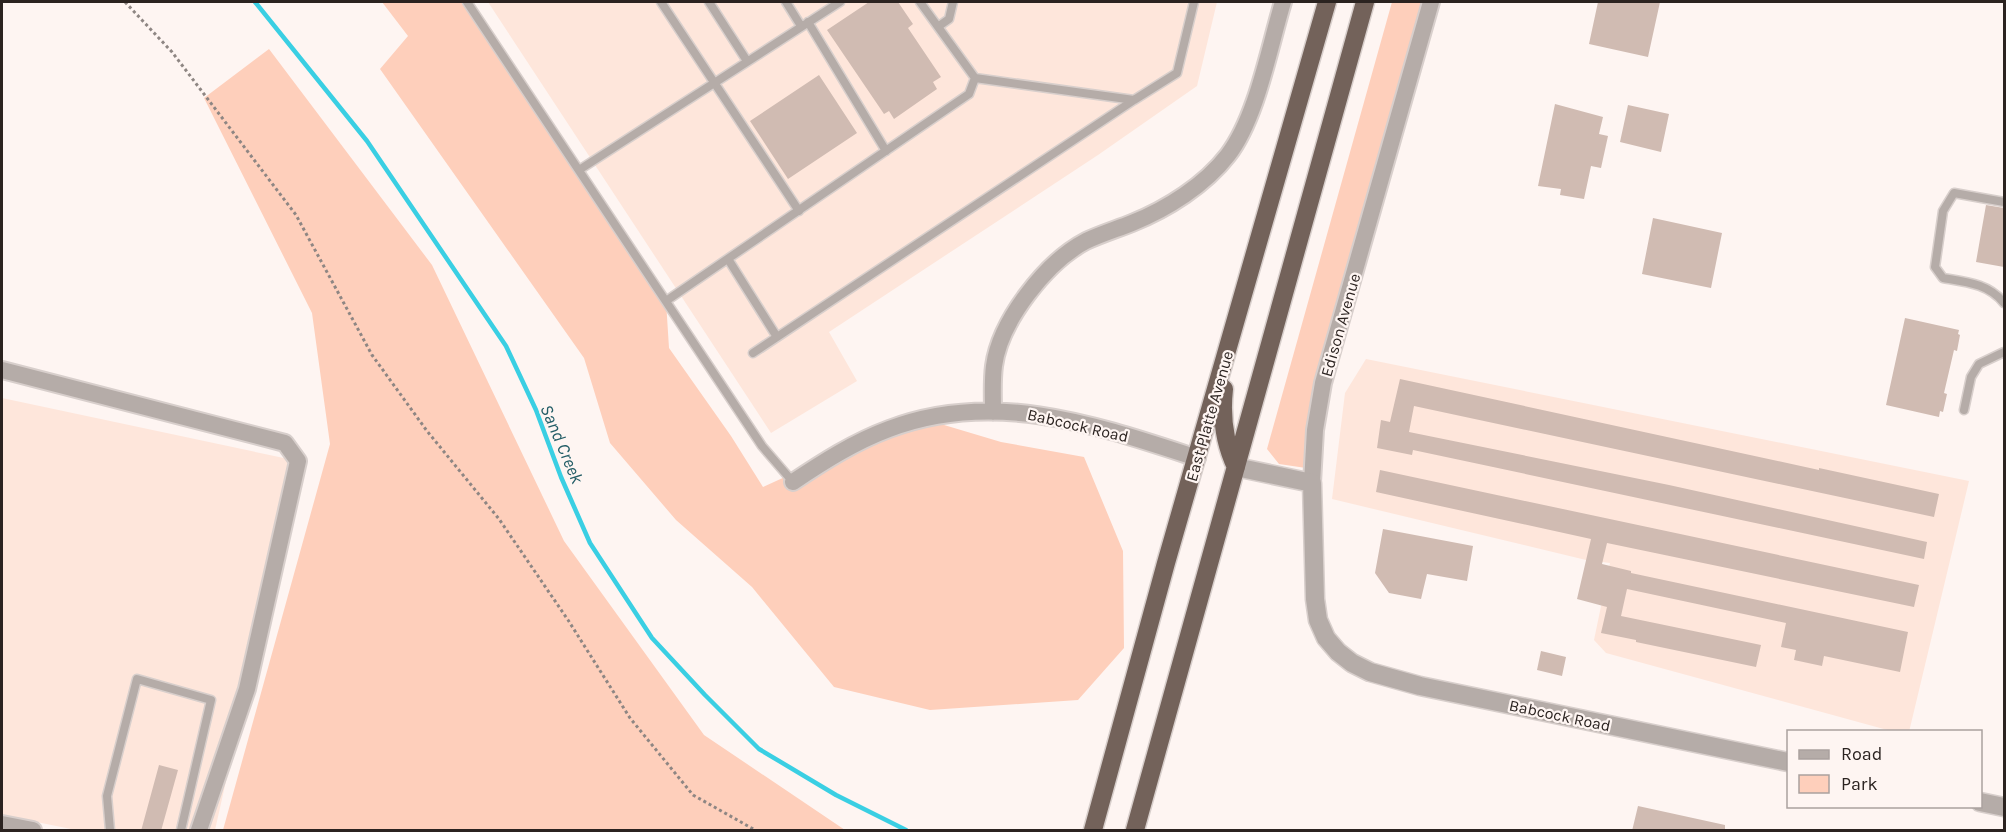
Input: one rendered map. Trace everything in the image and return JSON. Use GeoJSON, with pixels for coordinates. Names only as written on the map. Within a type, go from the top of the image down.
{"type":"FeatureCollection","features":[{"type":"Feature","properties":{"kind":"highway","name":"East Platte Avenue"},"geometry":{"type":"LineString","coordinates":[[1094,831],[1166,563],[1327,2]]}},
{"type":"Feature","properties":{"kind":"highway"},"geometry":{"type":"LineString","coordinates":[[1135,831],[1365,2]]}},
{"type":"Feature","properties":{"kind":"highway"},"geometry":{"type":"LineString","coordinates":[[1229,345],[1223,392],[1223,427],[1228,451],[1236,467]]}},
{"type":"Feature","properties":{"kind":"street"},"geometry":{"type":"LineString","coordinates":[[993,412],[994,365],[1013,315],[1041,276],[1085,242],[1142,219],[1187,192],[1209,175],[1228,155],[1250,114],[1283,2]]}},
{"type":"Feature","properties":{"kind":"street","name":"Edison Avenue"},"geometry":{"type":"LineString","coordinates":[[1338,652],[1326,638],[1318,620],[1315,599],[1312,483],[1315,430],[1323,383],[1431,2]]}},
{"type":"Feature","properties":{"kind":"street"},"geometry":{"type":"LineString","coordinates":[[2,370],[285,443],[298,461],[247,689],[199,831]]}},
{"type":"Feature","properties":{"kind":"street","name":"Babcock Road"},"geometry":{"type":"LineString","coordinates":[[793,482],[833,455],[888,429],[911,421],[939,416],[993,412],[1017,411],[1075,422],[1197,458]]}},
{"type":"Feature","properties":{"kind":"street"},"geometry":{"type":"LineString","coordinates":[[1236,467],[1312,483]]}},
{"type":"Feature","properties":{"kind":"street","name":"Babcock Road"},"geometry":{"type":"LineString","coordinates":[[1338,652],[1352,663],[1370,672],[1420,686],[1787,762]]}},
{"type":"Feature","properties":{"kind":"street"},"geometry":{"type":"LineString","coordinates":[[1982,802],[2004,807]]}},
{"type":"Feature","properties":{"kind":"street"},"geometry":{"type":"LineString","coordinates":[[2,824],[33,831]]}},
{"type":"Feature","properties":{"kind":"lane"},"geometry":{"type":"LineString","coordinates":[[467,2],[762,446],[793,482]]}},
{"type":"Feature","properties":{"kind":"lane"},"geometry":{"type":"LineString","coordinates":[[661,2],[799,211]]}},
{"type":"Feature","properties":{"kind":"lane"},"geometry":{"type":"LineString","coordinates":[[709,2],[747,61]]}},
{"type":"Feature","properties":{"kind":"lane"},"geometry":{"type":"LineString","coordinates":[[786,2],[805,24],[886,151]]}},
{"type":"Feature","properties":{"kind":"lane"},"geometry":{"type":"LineString","coordinates":[[579,170],[840,2]]}},
{"type":"Feature","properties":{"kind":"lane"},"geometry":{"type":"LineString","coordinates":[[920,2],[975,78],[1134,100]]}},
{"type":"Feature","properties":{"kind":"lane"},"geometry":{"type":"LineString","coordinates":[[939,26],[949,19],[953,2]]}},
{"type":"Feature","properties":{"kind":"lane"},"geometry":{"type":"LineString","coordinates":[[753,353],[1177,73],[1194,2]]}},
{"type":"Feature","properties":{"kind":"lane"},"geometry":{"type":"LineString","coordinates":[[666,301],[969,94],[975,78]]}},
{"type":"Feature","properties":{"kind":"lane"},"geometry":{"type":"LineString","coordinates":[[2004,202],[1954,193],[1943,211],[1935,267],[1943,278],[1975,283],[1996,293],[2004,303]]}},
{"type":"Feature","properties":{"kind":"lane"},"geometry":{"type":"LineString","coordinates":[[728,259],[777,337]]}},
{"type":"Feature","properties":{"kind":"lane"},"geometry":{"type":"LineString","coordinates":[[1964,410],[1971,376],[1979,364],[2004,352]]}},
{"type":"Feature","properties":{"kind":"lane"},"geometry":{"type":"LineString","coordinates":[[111,831],[107,796],[136,679],[211,700],[181,831]]}},
{"type":"Feature","properties":{"kind":"path"},"geometry":{"type":"LineString","coordinates":[[125,2],[172,52],[296,215],[372,355],[427,431],[499,519],[568,620],[630,718],[693,795],[755,831]]}},
{"type":"Feature","properties":{"kind":"shaded area"},"geometry":{"type":"Polygon","coordinates":[[[488,2],[1217,2],[1197,86],[1098,155],[829,332],[857,381],[771,433],[488,2]]]}},
{"type":"Feature","properties":{"kind":"shaded area"},"geometry":{"type":"Polygon","coordinates":[[[1366,359],[1969,481],[1909,730],[1887,730],[1606,653],[1594,640],[1610,563],[1586,560],[1332,499],[1345,393],[1366,359]]]}},
{"type":"Feature","properties":{"kind":"shaded area"},"geometry":{"type":"Polygon","coordinates":[[[2,398],[298,461],[215,830],[76,830],[2,815],[2,398]]]}},
{"type":"Feature","properties":{"kind":"green space"},"geometry":{"type":"Polygon","coordinates":[[[382,2],[467,2],[666,301],[669,348],[731,436],[763,487],[833,455],[924,419],[1001,442],[1084,457],[1123,551],[1124,648],[1078,700],[930,710],[834,687],[752,587],[676,520],[610,443],[584,358],[380,69],[408,36],[382,2]]]}},
{"type":"Feature","properties":{"kind":"green space"},"geometry":{"type":"Polygon","coordinates":[[[1392,2],[1429,2],[1306,468],[1279,464],[1267,449],[1392,2]]]}},
{"type":"Feature","properties":{"kind":"green space"},"geometry":{"type":"Polygon","coordinates":[[[269,49],[432,265],[564,541],[704,735],[845,830],[223,830],[330,444],[312,313],[204,98],[269,49]]]}},
{"type":"Feature","properties":{"kind":"building"},"geometry":{"type":"Polygon","coordinates":[[[869,2],[898,2],[913,24],[908,28],[941,77],[933,82],[937,89],[894,119],[889,111],[884,114],[827,30],[869,2]]]}},
{"type":"Feature","properties":{"kind":"building"},"geometry":{"type":"Polygon","coordinates":[[[1598,2],[1660,2],[1648,57],[1589,44],[1598,2]]]}},
{"type":"Feature","properties":{"kind":"building"},"geometry":{"type":"Polygon","coordinates":[[[819,75],[857,133],[788,179],[750,121],[819,75]]]}},
{"type":"Feature","properties":{"kind":"building"},"geometry":{"type":"Polygon","coordinates":[[[1555,104],[1603,117],[1599,134],[1608,136],[1601,168],[1591,166],[1584,199],[1560,195],[1561,189],[1538,186],[1555,104]]]}},
{"type":"Feature","properties":{"kind":"building"},"geometry":{"type":"Polygon","coordinates":[[[1628,105],[1669,114],[1661,152],[1620,142],[1628,105]]]}},
{"type":"Feature","properties":{"kind":"building"},"geometry":{"type":"Polygon","coordinates":[[[1986,205],[2004,208],[2004,267],[1976,262],[1986,205]]]}},
{"type":"Feature","properties":{"kind":"building"},"geometry":{"type":"Polygon","coordinates":[[[1653,218],[1722,233],[1711,288],[1642,274],[1653,218]]]}},
{"type":"Feature","properties":{"kind":"building"},"geometry":{"type":"Polygon","coordinates":[[[1905,318],[1959,330],[1957,351],[1954,350],[1944,393],[1947,394],[1943,412],[1940,411],[1939,417],[1886,405],[1905,318]]]}},
{"type":"Feature","properties":{"kind":"building"},"geometry":{"type":"Polygon","coordinates":[[[1400,379],[1939,494],[1934,517],[1414,406],[1409,432],[1669,485],[1927,542],[1924,559],[1413,450],[1412,455],[1377,448],[1381,420],[1390,422],[1400,379]]]}},
{"type":"Feature","properties":{"kind":"building"},"geometry":{"type":"Polygon","coordinates":[[[1380,470],[1919,585],[1914,607],[1607,543],[1602,564],[1631,571],[1631,573],[1908,632],[1900,672],[1824,656],[1822,666],[1794,660],[1796,650],[1781,647],[1786,623],[1627,589],[1621,616],[1761,645],[1756,667],[1601,633],[1607,607],[1577,599],[1591,539],[1376,492],[1380,470]]]}},
{"type":"Feature","properties":{"kind":"building"},"geometry":{"type":"Polygon","coordinates":[[[1383,529],[1473,546],[1467,581],[1427,574],[1421,599],[1389,593],[1375,573],[1383,529]]]}},
{"type":"Feature","properties":{"kind":"building"},"geometry":{"type":"Polygon","coordinates":[[[1541,651],[1566,657],[1562,676],[1537,670],[1541,651]]]}},
{"type":"Feature","properties":{"kind":"building"},"geometry":{"type":"Polygon","coordinates":[[[159,765],[178,770],[161,831],[141,831],[159,765]]]}},
{"type":"Feature","properties":{"kind":"building"},"geometry":{"type":"Polygon","coordinates":[[[1638,806],[1725,825],[1725,831],[1632,831],[1638,806]]]}},
{"type":"Feature","properties":{"kind":"waterway","name":"Sand Creek"},"geometry":{"type":"LineString","coordinates":[[255,2],[367,141],[506,346],[536,410],[561,477],[590,543],[652,638],[759,749],[836,795],[906,830]]}}]}
